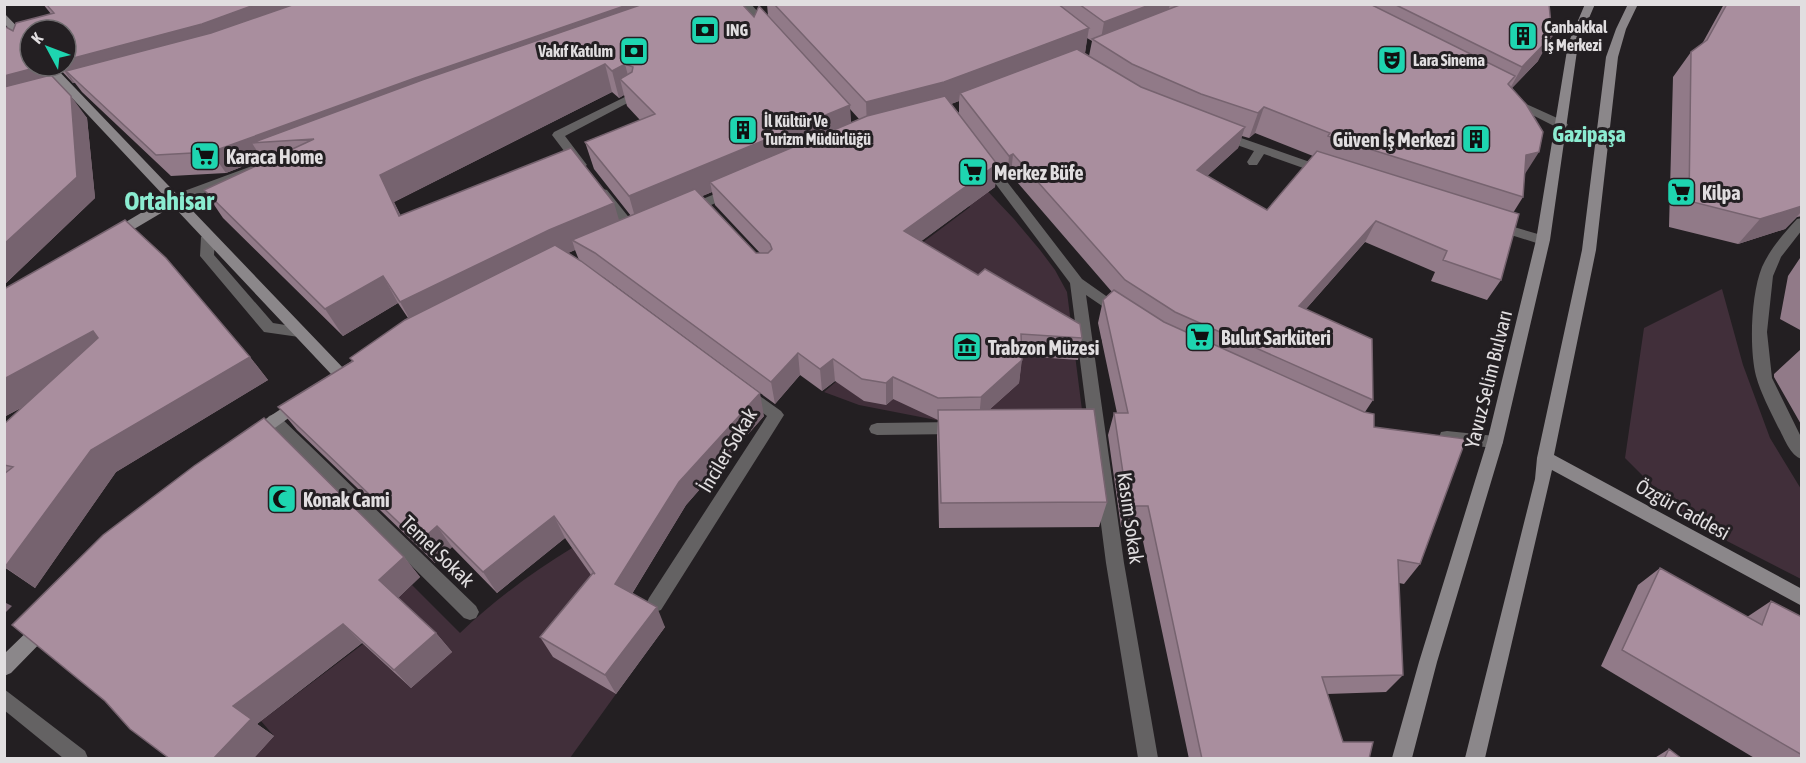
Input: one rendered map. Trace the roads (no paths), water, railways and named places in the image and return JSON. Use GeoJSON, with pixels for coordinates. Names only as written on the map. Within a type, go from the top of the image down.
{"type":"FeatureCollection","features":[{"type":"Feature","properties":{"kind":"main road","name":"Yavuz Selim Bulvarı"},"geometry":{"type":"LineString","coordinates":[[1402,759],[1428,662],[1495,442],[1543,240],[1573,44],[1590,4]]}},
{"type":"Feature","properties":{"kind":"main road"},"geometry":{"type":"LineString","coordinates":[[1475,759],[1543,479],[1545,458],[1589,250],[1612,57],[1620,29],[1633,4]]}},
{"type":"Feature","properties":{"kind":"main road"},"geometry":{"type":"LineString","coordinates":[[4,16],[18,33]]}},
{"type":"Feature","properties":{"kind":"main road"},"geometry":{"type":"LineString","coordinates":[[59,78],[208,237]]}},
{"type":"Feature","properties":{"kind":"main road"},"geometry":{"type":"LineString","coordinates":[[104,240],[173,200]]}},
{"type":"Feature","properties":{"kind":"main road"},"geometry":{"type":"LineString","coordinates":[[236,448],[346,372],[299,332]]}},
{"type":"Feature","properties":{"kind":"main road","name":"Özgür Caddesi"},"geometry":{"type":"LineString","coordinates":[[1545,458],[1802,597]]}},
{"type":"Feature","properties":{"kind":"main road"},"geometry":{"type":"LineString","coordinates":[[4,667],[54,616]]}},
{"type":"Feature","properties":{"kind":"street"},"geometry":{"type":"LineString","coordinates":[[745,4],[777,39]]}},
{"type":"Feature","properties":{"kind":"street"},"geometry":{"type":"LineString","coordinates":[[1496,92],[1562,125]]}},
{"type":"Feature","properties":{"kind":"street"},"geometry":{"type":"LineString","coordinates":[[633,96],[558,135],[634,233]]}},
{"type":"Feature","properties":{"kind":"street"},"geometry":{"type":"LineString","coordinates":[[1206,130],[1335,175]]}},
{"type":"Feature","properties":{"kind":"street"},"geometry":{"type":"LineString","coordinates":[[975,148],[1077,282],[1134,320]]}},
{"type":"Feature","properties":{"kind":"street"},"geometry":{"type":"LineString","coordinates":[[1253,162],[1261,149]]}},
{"type":"Feature","properties":{"kind":"street"},"geometry":{"type":"LineString","coordinates":[[173,200],[262,166]]}},
{"type":"Feature","properties":{"kind":"street"},"geometry":{"type":"LineString","coordinates":[[671,217],[706,208],[745,185]]}},
{"type":"Feature","properties":{"kind":"street"},"geometry":{"type":"LineString","coordinates":[[1485,222],[1543,240]]}},
{"type":"Feature","properties":{"kind":"street"},"geometry":{"type":"LineString","coordinates":[[1802,222],[1791,233],[1769,268],[1760,333],[1762,370],[1791,436],[1802,453]]}},
{"type":"Feature","properties":{"kind":"street"},"geometry":{"type":"LineString","coordinates":[[208,237],[207,256],[269,328],[299,332]]}},
{"type":"Feature","properties":{"kind":"street","name":"Kasım Sokak"},"geometry":{"type":"LineString","coordinates":[[1077,282],[1091,425],[1149,759]]}},
{"type":"Feature","properties":{"kind":"street","name":"İnciler Sokak"},"geometry":{"type":"LineString","coordinates":[[655,604],[776,415],[738,387]]}},
{"type":"Feature","properties":{"kind":"street","name":"Temel Sokak"},"geometry":{"type":"LineString","coordinates":[[274,420],[470,612]]}},
{"type":"Feature","properties":{"kind":"street"},"geometry":{"type":"LineString","coordinates":[[877,429],[969,427]]}},
{"type":"Feature","properties":{"kind":"street"},"geometry":{"type":"LineString","coordinates":[[1429,435],[1495,442]]}},
{"type":"Feature","properties":{"kind":"street"},"geometry":{"type":"LineString","coordinates":[[4,698],[78,759]]}},
{"type":"Feature","properties":{"kind":"place","name":"ING"},"geometry":{"type":"Point","coordinates":[705,30]}},
{"type":"Feature","properties":{"kind":"place","name":"Canbakkal İş Merkezi"},"geometry":{"type":"Point","coordinates":[1523,36]}},
{"type":"Feature","properties":{"kind":"place","name":"Vakıf Katılım"},"geometry":{"type":"Point","coordinates":[634,51]}},
{"type":"Feature","properties":{"kind":"place","name":"Lara Sinema"},"geometry":{"type":"Point","coordinates":[1392,60]}},
{"type":"Feature","properties":{"kind":"place","name":"İl Kültür Ve Turizm Müdürlüğü"},"geometry":{"type":"Point","coordinates":[743,130]}},
{"type":"Feature","properties":{"kind":"place","name":"Güven İş Merkezi"},"geometry":{"type":"Point","coordinates":[1476,139]}},
{"type":"Feature","properties":{"kind":"place","name":"Karaca Home"},"geometry":{"type":"Point","coordinates":[205,156]}},
{"type":"Feature","properties":{"kind":"place","name":"Merkez Büfe"},"geometry":{"type":"Point","coordinates":[973,172]}},
{"type":"Feature","properties":{"kind":"place","name":"Kilpa"},"geometry":{"type":"Point","coordinates":[1681,192]}},
{"type":"Feature","properties":{"kind":"place","name":"Bulut Sarküteri"},"geometry":{"type":"Point","coordinates":[1200,337]}},
{"type":"Feature","properties":{"kind":"place","name":"Trabzon Müzesi"},"geometry":{"type":"Point","coordinates":[967,347]}},
{"type":"Feature","properties":{"kind":"place","name":"Konak Cami"},"geometry":{"type":"Point","coordinates":[282,499]}},
{"type":"Feature","properties":{"kind":"district","name":"Gazipaşa"},"geometry":{"type":"Point","coordinates":[1589,134]}},
{"type":"Feature","properties":{"kind":"district","name":"Ortahisar"},"geometry":{"type":"Point","coordinates":[169,201]}}]}
